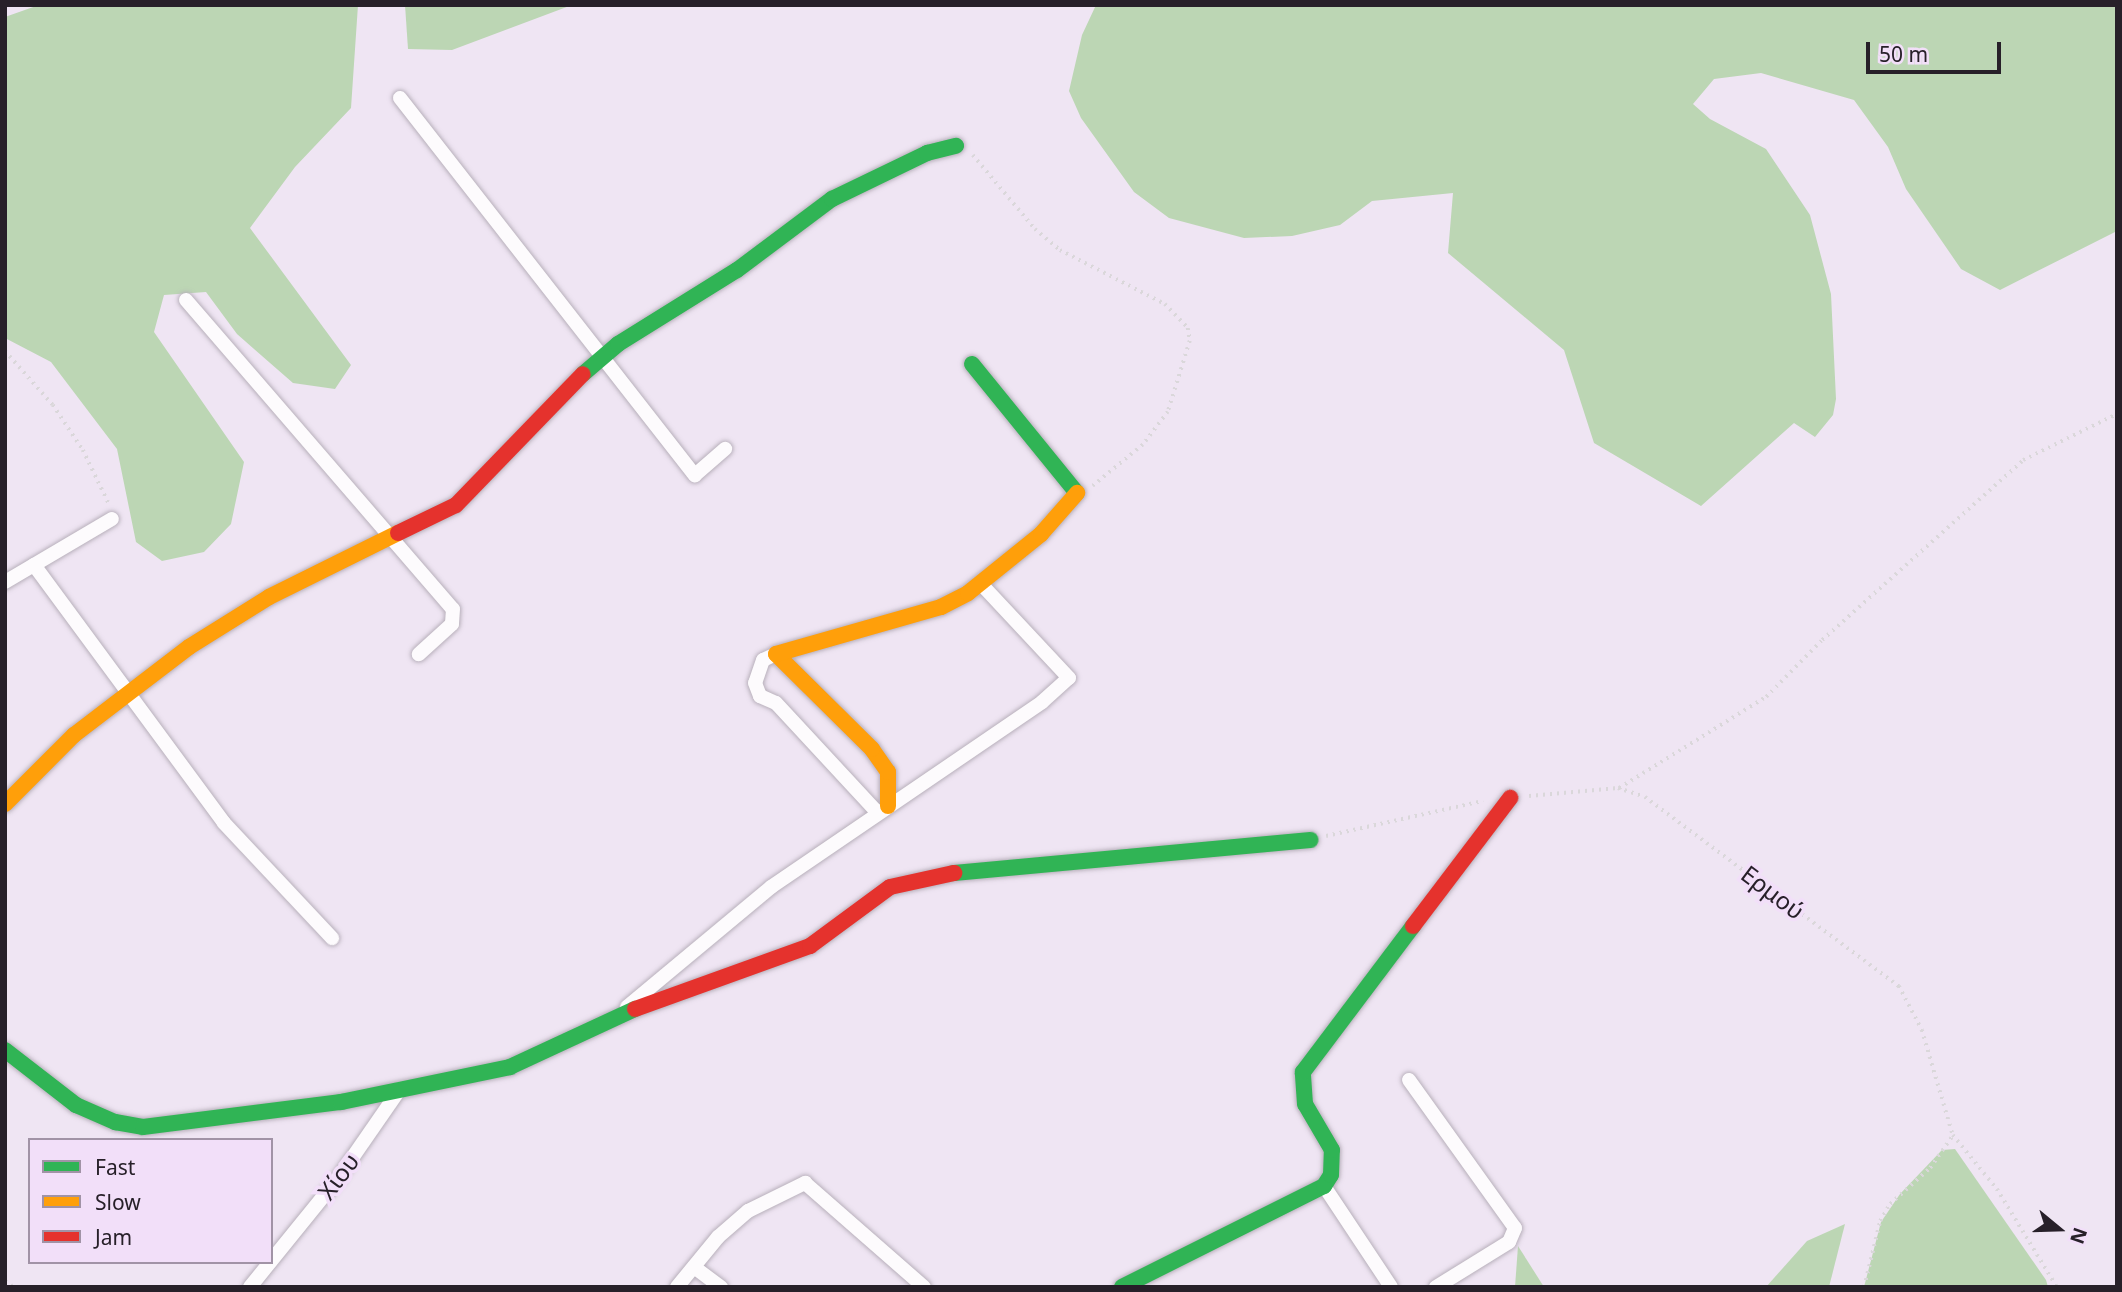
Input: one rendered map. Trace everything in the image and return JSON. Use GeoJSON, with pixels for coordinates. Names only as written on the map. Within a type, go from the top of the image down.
{"type":"FeatureCollection","features":[{"type":"Feature","properties":{"kind":"street"},"geometry":{"type":"LineString","coordinates":[[400,98],[695,475],[724,450]]}},
{"type":"Feature","properties":{"kind":"street"},"geometry":{"type":"LineString","coordinates":[[5,804],[74,734],[128,692],[269,597],[456,505],[475,490],[515,441],[602,357],[737,270],[832,199],[927,153],[956,146]]}},
{"type":"Feature","properties":{"kind":"street"},"geometry":{"type":"LineString","coordinates":[[186,300],[388,537],[453,609],[452,624],[419,654]]}},
{"type":"Feature","properties":{"kind":"street"},"geometry":{"type":"LineString","coordinates":[[883,809],[776,703],[760,696],[755,683],[763,660],[776,654],[941,607],[980,583],[1041,534],[1077,493],[972,364]]}},
{"type":"Feature","properties":{"kind":"street"},"geometry":{"type":"LineString","coordinates":[[5,582],[112,519]]}},
{"type":"Feature","properties":{"kind":"street"},"geometry":{"type":"LineString","coordinates":[[34,565],[224,823],[332,938]]}},
{"type":"Feature","properties":{"kind":"street"},"geometry":{"type":"LineString","coordinates":[[618,1015],[771,887],[1042,702],[1069,678],[980,583]]}},
{"type":"Feature","properties":{"kind":"street"},"geometry":{"type":"LineString","coordinates":[[776,654],[872,749],[888,772],[883,809]]}},
{"type":"Feature","properties":{"kind":"street"},"geometry":{"type":"LineString","coordinates":[[1122,1287],[1324,1186],[1331,1175],[1332,1150],[1305,1104],[1303,1072],[1510,798]]}},
{"type":"Feature","properties":{"kind":"street"},"geometry":{"type":"LineString","coordinates":[[5,1051],[76,1105],[115,1122],[143,1127],[329,1104],[510,1067],[618,1015],[810,946],[890,887],[931,875],[1310,840]]}},
{"type":"Feature","properties":{"kind":"street"},"geometry":{"type":"LineString","coordinates":[[1409,1080],[1515,1228],[1509,1242],[1436,1287]]}},
{"type":"Feature","properties":{"kind":"street","name":"Χίου"},"geometry":{"type":"LineString","coordinates":[[273,1260],[339,1177],[400,1089]]}},
{"type":"Feature","properties":{"kind":"street"},"geometry":{"type":"LineString","coordinates":[[677,1287],[718,1237],[748,1211],[805,1183],[923,1287]]}},
{"type":"Feature","properties":{"kind":"street"},"geometry":{"type":"LineString","coordinates":[[1324,1186],[1391,1287]]}},
{"type":"Feature","properties":{"kind":"street","name":"Χίου"},"geometry":{"type":"LineString","coordinates":[[250,1287],[269,1264]]}},
{"type":"Feature","properties":{"kind":"street"},"geometry":{"type":"LineString","coordinates":[[694,1267],[721,1287]]}},
{"type":"Feature","properties":{"kind":"path"},"geometry":{"type":"LineString","coordinates":[[956,146],[977,156],[1035,229],[1060,250],[1165,303],[1188,328],[1189,341],[1168,412],[1118,468],[1077,493]]}},
{"type":"Feature","properties":{"kind":"path"},"geometry":{"type":"LineString","coordinates":[[5,351],[53,405],[83,450],[108,496],[112,519]]}},
{"type":"Feature","properties":{"kind":"path"},"geometry":{"type":"LineString","coordinates":[[1618,788],[1766,697],[1842,622],[2023,460],[2117,414]]}},
{"type":"Feature","properties":{"kind":"path","name":"Ερμού"},"geometry":{"type":"LineString","coordinates":[[1310,840],[1510,798],[1618,788],[1645,797],[1899,986],[1922,1030],[1953,1135],[1997,1189],[2057,1287]]}},
{"type":"Feature","properties":{"kind":"path"},"geometry":{"type":"LineString","coordinates":[[1864,1287],[1880,1221],[1890,1205],[1930,1168],[1953,1135]]}},
{"type":"Feature","properties":{"kind":"path"},"geometry":{"type":"LineString","coordinates":[[5,1280],[14,1287]]}},
{"type":"Feature","properties":{"kind":"green space"},"geometry":{"type":"Polygon","coordinates":[[[39,5],[358,5],[351,108],[295,167],[250,228],[351,365],[335,389],[293,383],[237,334],[206,292],[164,295],[154,332],[244,462],[231,524],[204,552],[162,561],[136,542],[117,449],[51,362],[5,338],[5,17],[39,5]]]}},
{"type":"Feature","properties":{"kind":"green space"},"geometry":{"type":"Polygon","coordinates":[[[405,5],[572,5],[452,50],[408,49],[405,5]]]}},
{"type":"Feature","properties":{"kind":"green space"},"geometry":{"type":"Polygon","coordinates":[[[1096,5],[2117,5],[2117,231],[2000,290],[1961,269],[1906,189],[1888,147],[1854,100],[1761,73],[1714,79],[1693,104],[1710,119],[1766,149],[1810,215],[1831,294],[1836,399],[1833,415],[1815,437],[1794,423],[1701,506],[1594,443],[1564,350],[1448,253],[1453,193],[1372,201],[1340,225],[1292,236],[1244,238],[1169,218],[1134,192],[1081,118],[1069,91],[1082,35],[1096,5]]]}},
{"type":"Feature","properties":{"kind":"green space"},"geometry":{"type":"Polygon","coordinates":[[[1955,1149],[2046,1280],[2048,1287],[1864,1287],[1881,1222],[1900,1194],[1942,1150],[1955,1149]]]}},
{"type":"Feature","properties":{"kind":"green space"},"geometry":{"type":"Polygon","coordinates":[[[1845,1224],[1829,1287],[1766,1287],[1807,1241],[1845,1224]]]}},
{"type":"Feature","properties":{"kind":"green space"},"geometry":{"type":"Polygon","coordinates":[[[1518,1246],[1544,1287],[1515,1287],[1518,1246]]]}},
{"type":"Feature","properties":{"kind":"traffic: fast"},"geometry":{"type":"LineString","coordinates":[[583,374],[618,344],[737,270],[832,199],[927,153],[956,146]]}},
{"type":"Feature","properties":{"kind":"traffic: fast"},"geometry":{"type":"LineString","coordinates":[[972,364],[1077,493]]}},
{"type":"Feature","properties":{"kind":"traffic: fast"},"geometry":{"type":"LineString","coordinates":[[954,873],[1310,840]]}},
{"type":"Feature","properties":{"kind":"traffic: fast"},"geometry":{"type":"LineString","coordinates":[[1122,1287],[1324,1186],[1331,1175],[1332,1150],[1305,1104],[1303,1072],[1413,926]]}},
{"type":"Feature","properties":{"kind":"traffic: fast"},"geometry":{"type":"LineString","coordinates":[[5,1050],[76,1105],[115,1122],[143,1127],[341,1102],[510,1067],[635,1009]]}},
{"type":"Feature","properties":{"kind":"traffic: slow"},"geometry":{"type":"LineString","coordinates":[[888,806],[888,772],[872,749],[776,654],[941,607],[968,593],[1041,534],[1077,493]]}},
{"type":"Feature","properties":{"kind":"traffic: slow"},"geometry":{"type":"LineString","coordinates":[[5,804],[74,735],[189,647],[269,597],[398,533]]}},
{"type":"Feature","properties":{"kind":"traffic: jam"},"geometry":{"type":"LineString","coordinates":[[398,533],[456,505],[583,374]]}},
{"type":"Feature","properties":{"kind":"traffic: jam"},"geometry":{"type":"LineString","coordinates":[[1413,926],[1510,798]]}},
{"type":"Feature","properties":{"kind":"traffic: jam"},"geometry":{"type":"LineString","coordinates":[[635,1009],[810,946],[890,887],[954,873]]}}]}
